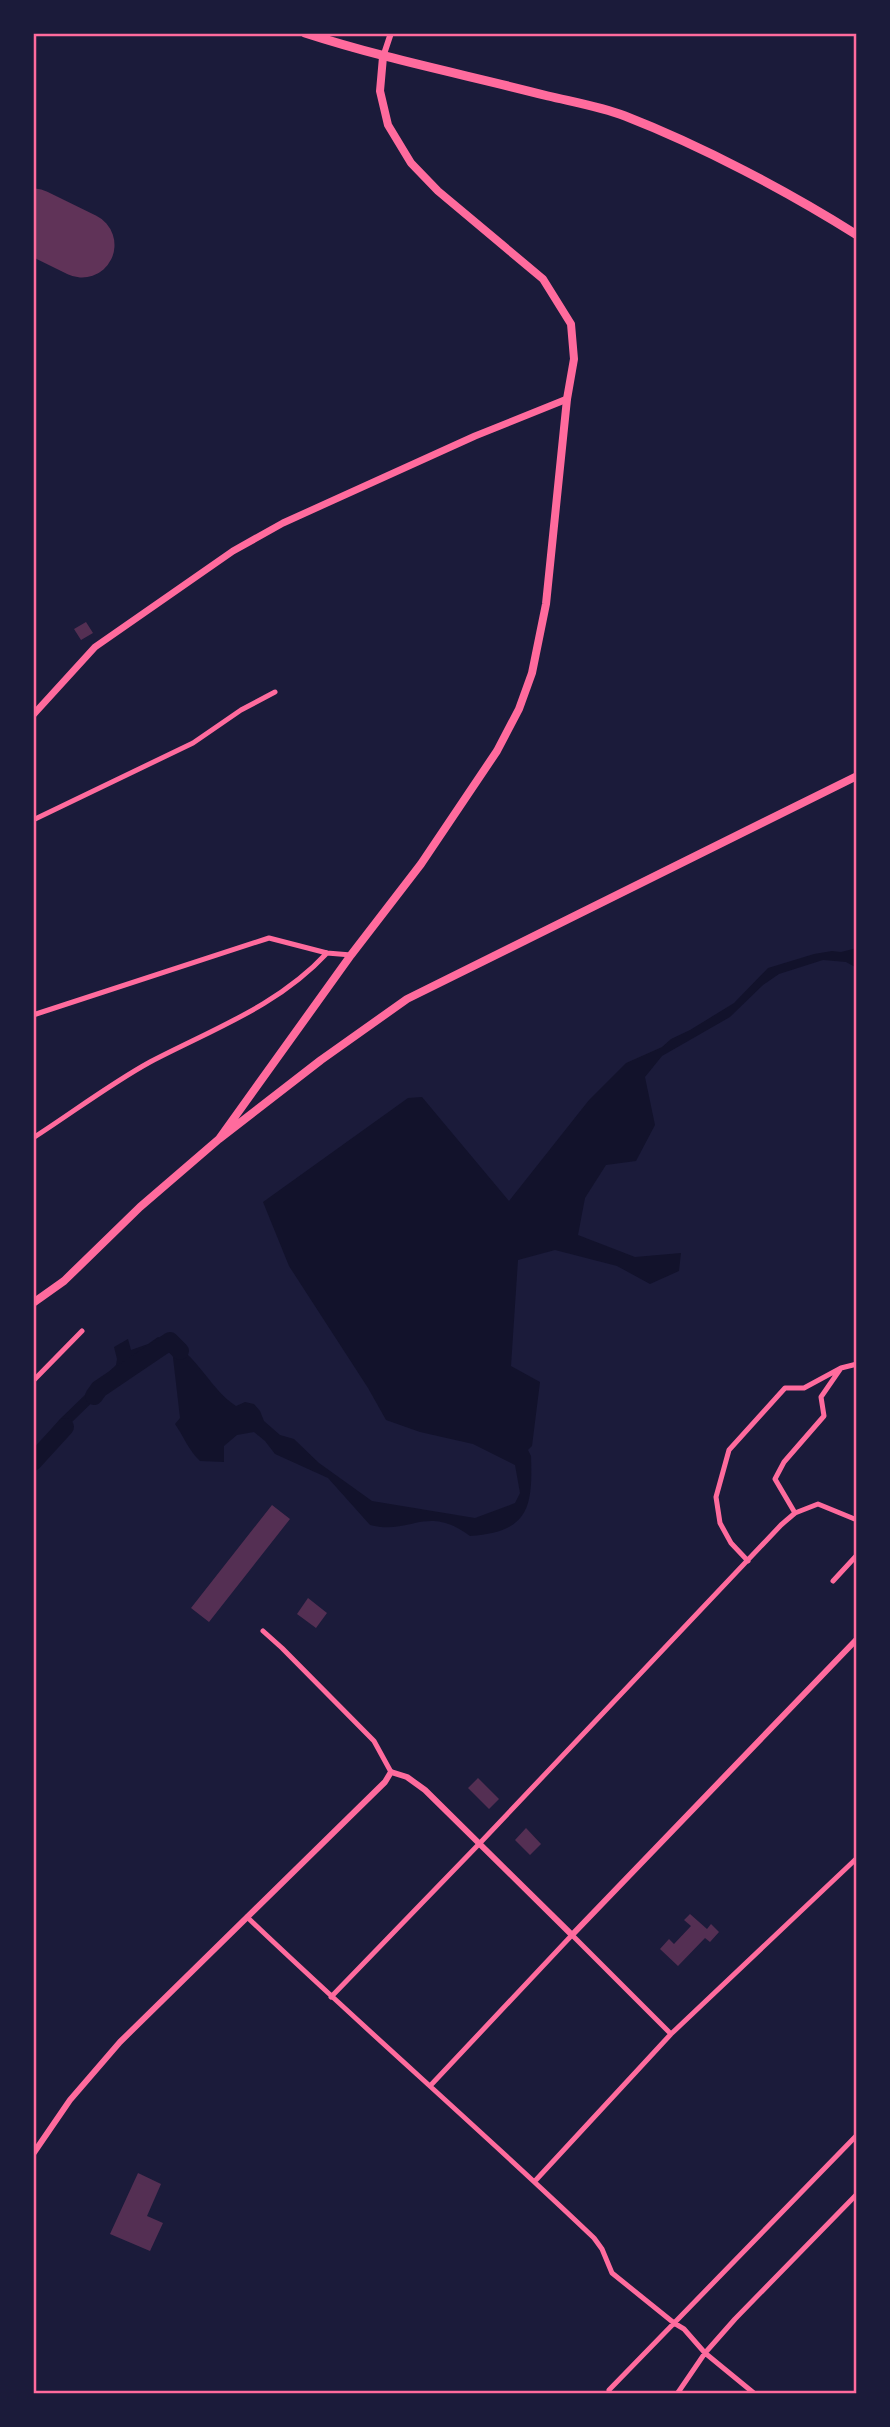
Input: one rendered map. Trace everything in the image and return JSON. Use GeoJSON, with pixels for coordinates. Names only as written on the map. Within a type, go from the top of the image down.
{"type":"FeatureCollection","features":[{"type":"Feature","properties":{"kind":"highway"},"geometry":{"type":"LineString","coordinates":[[305,33],[383,57],[624,115],[712,155],[814,208],[857,235]]}},
{"type":"Feature","properties":{"kind":"main road"},"geometry":{"type":"LineString","coordinates":[[219,1139],[421,864],[497,751],[519,709],[532,673],[546,604],[567,399],[574,359],[571,324],[543,279],[438,191],[411,163],[388,125],[380,91],[383,57]]}},
{"type":"Feature","properties":{"kind":"main road"},"geometry":{"type":"LineString","coordinates":[[33,715],[94,647],[233,551],[283,523],[456,444],[567,399]]}},
{"type":"Feature","properties":{"kind":"main road"},"geometry":{"type":"LineString","coordinates":[[33,1303],[64,1281],[140,1207],[219,1139],[321,1060],[407,999],[857,776]]}},
{"type":"Feature","properties":{"kind":"street"},"geometry":{"type":"LineString","coordinates":[[383,57],[391,33]]}},
{"type":"Feature","properties":{"kind":"street"},"geometry":{"type":"LineString","coordinates":[[33,820],[192,743],[241,710],[275,692]]}},
{"type":"Feature","properties":{"kind":"street"},"geometry":{"type":"LineString","coordinates":[[33,1015],[269,938],[327,953],[351,956]]}},
{"type":"Feature","properties":{"kind":"street"},"geometry":{"type":"LineString","coordinates":[[33,1138],[147,1064],[272,1000],[307,974],[327,953]]}},
{"type":"Feature","properties":{"kind":"street"},"geometry":{"type":"LineString","coordinates":[[33,1381],[82,1331]]}},
{"type":"Feature","properties":{"kind":"street"},"geometry":{"type":"LineString","coordinates":[[748,1561],[731,1542],[720,1523],[716,1497],[729,1450],[785,1388],[804,1388],[841,1368],[857,1364]]}},
{"type":"Feature","properties":{"kind":"street"},"geometry":{"type":"LineString","coordinates":[[795,1513],[775,1479],[783,1462],[824,1416],[821,1397],[841,1368]]}},
{"type":"Feature","properties":{"kind":"street"},"geometry":{"type":"LineString","coordinates":[[331,1997],[781,1525],[795,1513],[818,1504],[857,1520]]}},
{"type":"Feature","properties":{"kind":"street"},"geometry":{"type":"LineString","coordinates":[[833,1581],[857,1555]]}},
{"type":"Feature","properties":{"kind":"street"},"geometry":{"type":"LineString","coordinates":[[263,1631],[374,1741],[391,1772],[407,1777],[425,1790],[671,2034]]}},
{"type":"Feature","properties":{"kind":"street"},"geometry":{"type":"LineString","coordinates":[[430,2086],[572,1934],[857,1639]]}},
{"type":"Feature","properties":{"kind":"street"},"geometry":{"type":"LineString","coordinates":[[33,2154],[71,2100],[121,2042],[384,1782],[391,1772]]}},
{"type":"Feature","properties":{"kind":"street"},"geometry":{"type":"LineString","coordinates":[[534,2181],[671,2034],[857,1858]]}},
{"type":"Feature","properties":{"kind":"street"},"geometry":{"type":"LineString","coordinates":[[247,1917],[594,2238],[612,2273],[684,2329],[705,2353],[755,2394]]}},
{"type":"Feature","properties":{"kind":"street"},"geometry":{"type":"LineString","coordinates":[[609,2390],[857,2135]]}},
{"type":"Feature","properties":{"kind":"street"},"geometry":{"type":"LineString","coordinates":[[677,2394],[705,2353],[857,2194]]}},
{"type":"Feature","properties":{"kind":"shaded area"},"geometry":{"type":"Polygon","coordinates":[[[857,948],[857,968],[846,962],[823,960],[779,974],[763,985],[730,1017],[662,1056],[645,1077],[655,1125],[636,1161],[606,1165],[585,1198],[578,1235],[635,1257],[681,1253],[679,1271],[650,1284],[617,1266],[555,1250],[518,1260],[511,1366],[540,1382],[532,1446],[528,1450],[531,1456],[531,1474],[528,1504],[515,1523],[489,1534],[470,1536],[441,1522],[418,1522],[396,1527],[370,1525],[328,1478],[275,1454],[254,1432],[237,1435],[224,1446],[224,1462],[200,1461],[175,1424],[180,1418],[172,1349],[158,1343],[124,1366],[109,1386],[33,1460],[33,1454],[60,1419],[116,1365],[114,1347],[128,1339],[131,1350],[158,1337],[181,1349],[236,1406],[245,1402],[254,1404],[264,1421],[280,1435],[294,1439],[319,1463],[372,1501],[475,1518],[515,1503],[520,1493],[515,1465],[473,1444],[420,1432],[386,1420],[289,1266],[263,1202],[408,1098],[422,1097],[509,1201],[589,1100],[626,1063],[662,1047],[671,1039],[734,1003],[768,968],[814,954],[857,948]]]}},
{"type":"Feature","properties":{"kind":"building"},"geometry":{"type":"Polygon","coordinates":[[[86,622],[93,633],[81,640],[74,629],[86,622]]]}},
{"type":"Feature","properties":{"kind":"building"},"geometry":{"type":"Polygon","coordinates":[[[272,1505],[290,1519],[209,1622],[191,1608],[272,1505]]]}},
{"type":"Feature","properties":{"kind":"building"},"geometry":{"type":"Polygon","coordinates":[[[308,1598],[327,1613],[316,1628],[297,1614],[308,1598]]]}},
{"type":"Feature","properties":{"kind":"building"},"geometry":{"type":"Polygon","coordinates":[[[478,1778],[499,1799],[489,1809],[468,1788],[478,1778]]]}},
{"type":"Feature","properties":{"kind":"building"},"geometry":{"type":"Polygon","coordinates":[[[526,1828],[541,1844],[530,1855],[515,1840],[526,1828]]]}},
{"type":"Feature","properties":{"kind":"building"},"geometry":{"type":"Polygon","coordinates":[[[690,1914],[707,1929],[711,1924],[719,1932],[710,1942],[705,1938],[678,1966],[660,1949],[669,1939],[674,1944],[691,1926],[684,1920],[690,1914]]]}},
{"type":"Feature","properties":{"kind":"building"},"geometry":{"type":"Polygon","coordinates":[[[138,2173],[161,2184],[147,2216],[163,2223],[150,2251],[110,2234],[138,2173]]]}},
{"type":"Feature","properties":{"kind":"waterway"},"geometry":{"type":"LineString","coordinates":[[94,1396],[99,1389],[170,1341],[180,1351]]}},
{"type":"Feature","properties":{"kind":"waterway"},"geometry":{"type":"LineString","coordinates":[[33,1462],[65,1427]]}},
{"type":"Feature","properties":{"kind":"runway"},"geometry":{"type":"LineString","coordinates":[[33,221],[82,245]]}}]}
